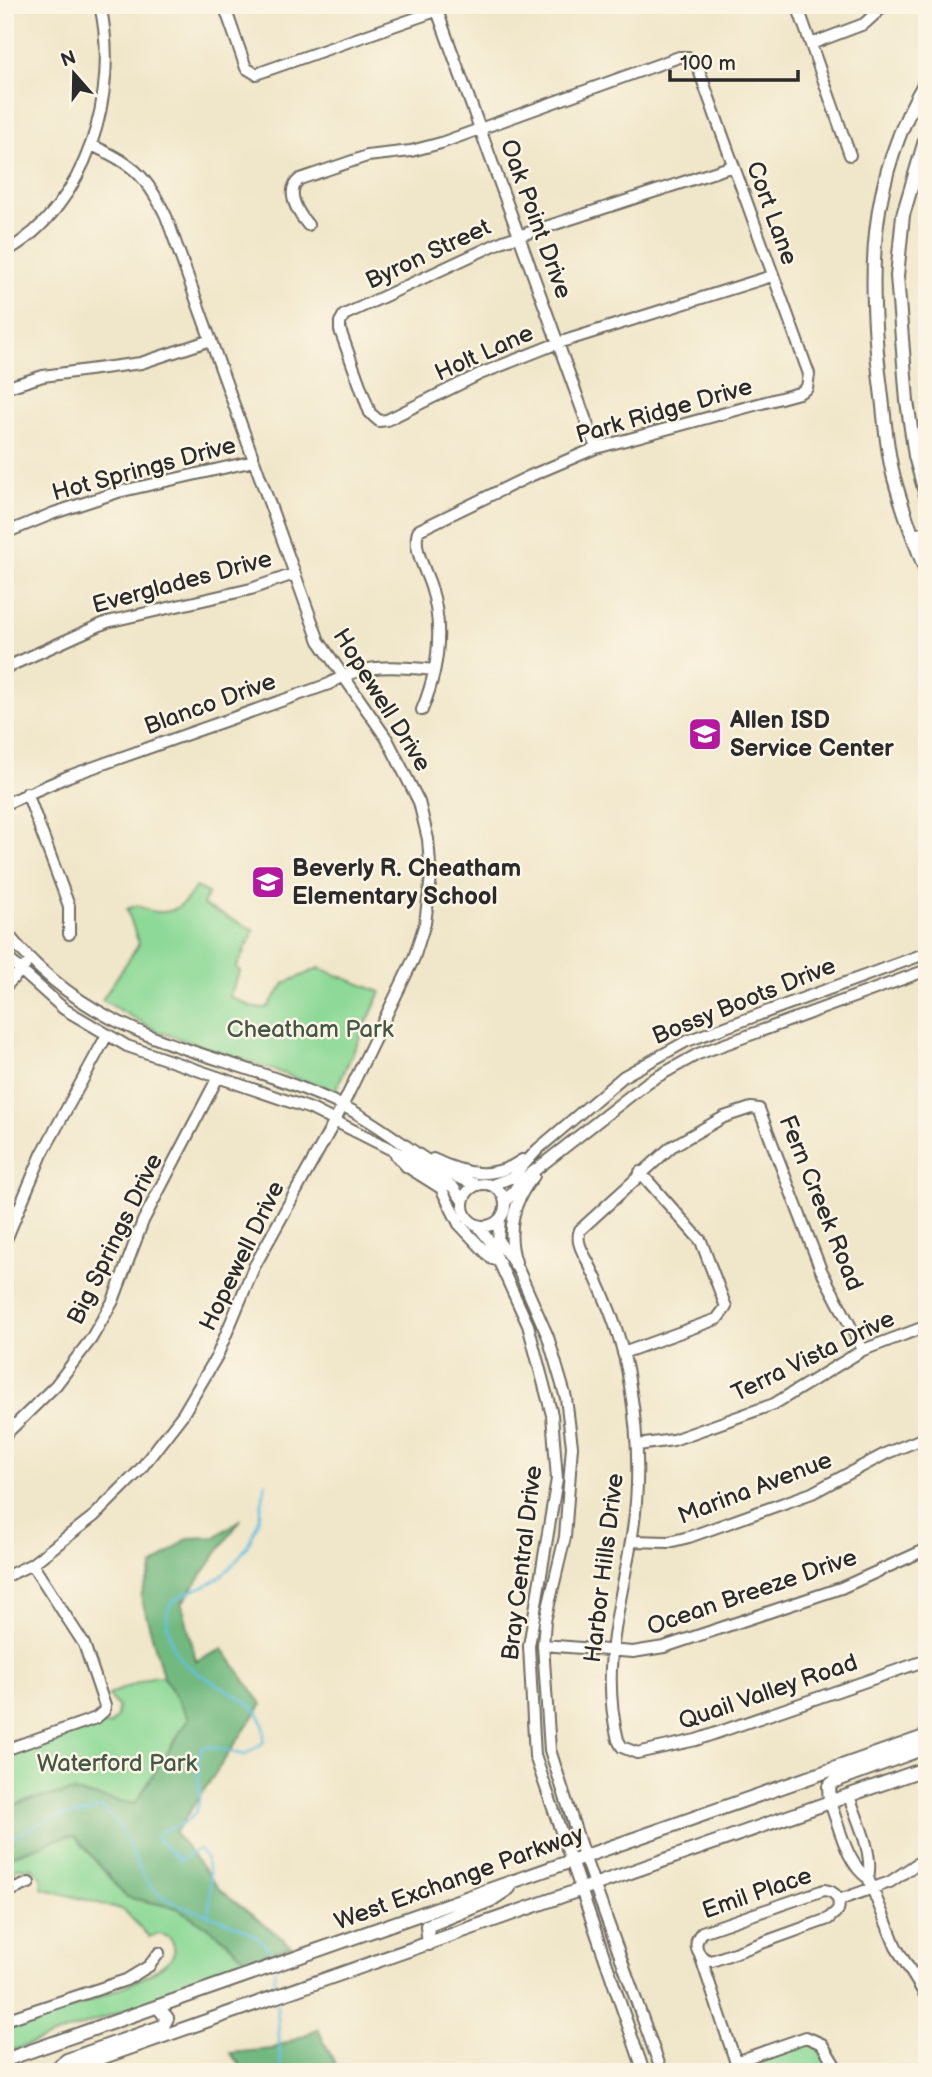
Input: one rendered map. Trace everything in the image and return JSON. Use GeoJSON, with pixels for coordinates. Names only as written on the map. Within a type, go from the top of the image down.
{"type":"FeatureCollection","features":[{"type":"Feature","properties":{"kind":"main road"},"geometry":{"type":"LineString","coordinates":[[927,79],[914,102],[895,148],[879,207],[872,259],[872,317],[888,447],[913,537],[927,574]]}},
{"type":"Feature","properties":{"kind":"main road"},"geometry":{"type":"LineString","coordinates":[[927,134],[903,215],[897,276],[907,401],[915,456],[927,499]]}},
{"type":"Feature","properties":{"kind":"main road"},"geometry":{"type":"LineString","coordinates":[[913,537],[927,532]]}},
{"type":"Feature","properties":{"kind":"main road","name":"West Exchange Parkway"},"geometry":{"type":"LineString","coordinates":[[5,2060],[927,1736]]}},
{"type":"Feature","properties":{"kind":"main road"},"geometry":{"type":"LineString","coordinates":[[830,1803],[830,1786],[835,1781],[927,1747]]}},
{"type":"Feature","properties":{"kind":"main road","name":"West Exchange Parkway"},"geometry":{"type":"LineString","coordinates":[[61,2072],[927,1768]]}},
{"type":"Feature","properties":{"kind":"main road"},"geometry":{"type":"LineString","coordinates":[[429,1944],[427,1926],[491,1900],[523,1878]]}},
{"type":"Feature","properties":{"kind":"main road"},"geometry":{"type":"LineString","coordinates":[[53,2072],[67,2060],[163,2025],[167,2018],[158,2007]]}},
{"type":"Feature","properties":{"kind":"street"},"geometry":{"type":"LineString","coordinates":[[5,251],[37,228],[51,213],[91,145],[102,108],[107,71],[106,34],[100,5]]}},
{"type":"Feature","properties":{"kind":"street"},"geometry":{"type":"LineString","coordinates":[[224,5],[246,68],[252,73],[260,74],[436,8],[453,5]]}},
{"type":"Feature","properties":{"kind":"street"},"geometry":{"type":"LineString","coordinates":[[797,5],[850,155]]}},
{"type":"Feature","properties":{"kind":"street"},"geometry":{"type":"LineString","coordinates":[[811,44],[864,24],[885,5]]}},
{"type":"Feature","properties":{"kind":"street","name":"Oak Point Drive"},"geometry":{"type":"LineString","coordinates":[[436,8],[596,448]]}},
{"type":"Feature","properties":{"kind":"street","name":"Cort Lane"},"geometry":{"type":"LineString","coordinates":[[480,128],[679,57],[688,57],[696,62],[809,374],[808,386]]}},
{"type":"Feature","properties":{"kind":"street"},"geometry":{"type":"LineString","coordinates":[[308,225],[300,215],[292,193],[295,183],[300,179],[367,156],[411,151],[480,128]]}},
{"type":"Feature","properties":{"kind":"street","name":"Hopewell Drive"},"geometry":{"type":"LineString","coordinates":[[5,1577],[32,1564],[94,1516],[139,1471],[184,1414],[217,1356],[272,1231],[335,1121],[414,958],[425,923],[431,877],[428,839],[419,802],[393,750],[319,640],[155,192],[130,163],[91,145]]}},
{"type":"Feature","properties":{"kind":"street","name":"Byron Street"},"geometry":{"type":"LineString","coordinates":[[376,420],[370,413],[340,330],[341,318],[437,270],[520,236],[733,166]]}},
{"type":"Feature","properties":{"kind":"street","name":"Holt Lane"},"geometry":{"type":"LineString","coordinates":[[376,420],[383,421],[400,415],[480,374],[558,343],[772,276]]}},
{"type":"Feature","properties":{"kind":"street"},"geometry":{"type":"LineString","coordinates":[[5,388],[43,376],[141,363],[211,340]]}},
{"type":"Feature","properties":{"kind":"street","name":"Park Ridge Drive"},"geometry":{"type":"LineString","coordinates":[[434,670],[440,628],[436,602],[416,542],[418,533],[530,476],[596,448],[654,430],[764,405],[799,393],[808,386]]}},
{"type":"Feature","properties":{"kind":"street","name":"Hot Springs Drive"},"geometry":{"type":"LineString","coordinates":[[5,533],[107,495],[254,461]]}},
{"type":"Feature","properties":{"kind":"street","name":"Everglades Drive"},"geometry":{"type":"LineString","coordinates":[[5,668],[107,622],[251,589],[295,574]]}},
{"type":"Feature","properties":{"kind":"street","name":"Blanco Drive"},"geometry":{"type":"LineString","coordinates":[[5,804],[27,793],[329,684],[343,675],[380,666],[434,670]]}},
{"type":"Feature","properties":{"kind":"street"},"geometry":{"type":"LineString","coordinates":[[422,710],[434,670]]}},
{"type":"Feature","properties":{"kind":"street"},"geometry":{"type":"LineString","coordinates":[[27,793],[69,906],[69,934]]}},
{"type":"Feature","properties":{"kind":"street"},"geometry":{"type":"LineString","coordinates":[[5,931],[31,959],[74,996],[117,1024],[180,1049],[342,1105],[447,1165],[483,1174],[506,1171],[538,1149]]}},
{"type":"Feature","properties":{"kind":"street","name":"Bossy Boots Drive"},"geometry":{"type":"LineString","coordinates":[[492,1185],[513,1177],[538,1149],[624,1076],[666,1052],[927,953]]}},
{"type":"Feature","properties":{"kind":"street"},"geometry":{"type":"LineString","coordinates":[[5,956],[64,1009],[127,1046],[311,1109],[412,1160],[450,1184],[463,1201],[465,1214],[477,1225],[488,1226],[500,1220],[505,1203],[501,1192],[492,1185],[478,1185],[445,1172],[406,1143]]}},
{"type":"Feature","properties":{"kind":"street"},"geometry":{"type":"LineString","coordinates":[[5,987],[31,959]]}},
{"type":"Feature","properties":{"kind":"street","name":"Bossy Boots Drive"},"geometry":{"type":"LineString","coordinates":[[505,1203],[520,1182],[641,1088],[688,1059],[927,970]]}},
{"type":"Feature","properties":{"kind":"street"},"geometry":{"type":"LineString","coordinates":[[5,1242],[42,1154],[107,1035]]}},
{"type":"Feature","properties":{"kind":"street","name":"Big Springs Drive"},"geometry":{"type":"LineString","coordinates":[[5,1435],[57,1385],[90,1340],[113,1301],[143,1221],[217,1079]]}},
{"type":"Feature","properties":{"kind":"street","name":"Fern Creek Road"},"geometry":{"type":"LineString","coordinates":[[640,1172],[671,1147],[713,1122],[751,1108],[759,1109],[825,1279],[863,1350]]}},
{"type":"Feature","properties":{"kind":"street"},"geometry":{"type":"LineString","coordinates":[[394,1153],[406,1166],[441,1188],[460,1224],[476,1239],[502,1272]]}},
{"type":"Feature","properties":{"kind":"street"},"geometry":{"type":"LineString","coordinates":[[519,1271],[510,1244],[515,1209],[529,1183],[549,1161]]}},
{"type":"Feature","properties":{"kind":"street"},"geometry":{"type":"LineString","coordinates":[[622,1353],[718,1319],[725,1312],[726,1302],[701,1241],[640,1172]]}},
{"type":"Feature","properties":{"kind":"street","name":"Harbor Hills Drive"},"geometry":{"type":"LineString","coordinates":[[622,1747],[614,1721],[612,1650],[614,1620],[631,1541],[638,1445],[629,1379],[622,1353],[604,1297],[579,1244],[578,1234],[640,1172]]}},
{"type":"Feature","properties":{"kind":"street"},"geometry":{"type":"LineString","coordinates":[[463,1201],[467,1192],[478,1185]]}},
{"type":"Feature","properties":{"kind":"street","name":"Bray Central Drive"},"geometry":{"type":"LineString","coordinates":[[500,1220],[498,1240],[519,1271],[548,1337],[566,1398],[572,1446],[565,1537],[545,1621],[543,1645],[550,1750],[584,1856],[662,2072]]}},
{"type":"Feature","properties":{"kind":"street","name":"Bray Central Drive"},"geometry":{"type":"LineString","coordinates":[[477,1225],[489,1240],[535,1346],[552,1415],[557,1479],[549,1541],[531,1621],[530,1695],[535,1756],[643,2072]]}},
{"type":"Feature","properties":{"kind":"street","name":"Terra Vista Drive"},"geometry":{"type":"LineString","coordinates":[[638,1445],[673,1440],[774,1404],[863,1350],[927,1326]]}},
{"type":"Feature","properties":{"kind":"street","name":"Marina Avenue"},"geometry":{"type":"LineString","coordinates":[[631,1541],[668,1542],[689,1537],[811,1493],[887,1453],[927,1437]]}},
{"type":"Feature","properties":{"kind":"street","name":"Ocean Breeze Drive"},"geometry":{"type":"LineString","coordinates":[[543,1645],[648,1651],[685,1642],[841,1588],[927,1549]]}},
{"type":"Feature","properties":{"kind":"street"},"geometry":{"type":"LineString","coordinates":[[5,1750],[96,1718],[104,1711],[104,1702],[84,1644],[32,1564]]}},
{"type":"Feature","properties":{"kind":"street","name":"Quail Valley Road"},"geometry":{"type":"LineString","coordinates":[[622,1747],[637,1753],[696,1741],[927,1660]]}},
{"type":"Feature","properties":{"kind":"street"},"geometry":{"type":"LineString","coordinates":[[849,1796],[867,1851],[869,1882]]}},
{"type":"Feature","properties":{"kind":"street"},"geometry":{"type":"LineString","coordinates":[[830,1803],[853,1861],[869,1882],[896,1947],[927,1998]]}},
{"type":"Feature","properties":{"kind":"street","name":"Emil Place"},"geometry":{"type":"LineString","coordinates":[[839,1900],[833,1892],[824,1890],[707,1930],[696,1940],[699,1954],[710,1960],[822,1921],[835,1914],[839,1900],[869,1882],[901,1877],[927,1857]]}},
{"type":"Feature","properties":{"kind":"street"},"geometry":{"type":"LineString","coordinates":[[5,1893],[29,1883]]}},
{"type":"Feature","properties":{"kind":"street"},"geometry":{"type":"LineString","coordinates":[[5,2020],[125,1980],[149,1966],[159,1953]]}},
{"type":"Feature","properties":{"kind":"street"},"geometry":{"type":"LineString","coordinates":[[699,1954],[737,2067],[801,2038],[812,2038],[822,2044],[839,2072]]}},
{"type":"Feature","properties":{"kind":"street"},"geometry":{"type":"LineString","coordinates":[[706,1973],[710,1960]]}},
{"type":"Feature","properties":{"kind":"green space","name":"Cheatham Park"},"geometry":{"type":"Polygon","coordinates":[[[195,887],[208,893],[203,905],[254,930],[236,968],[240,971],[229,996],[254,1008],[267,1008],[285,983],[319,968],[381,992],[335,1091],[157,1031],[102,1000],[139,944],[127,909],[137,905],[155,912],[170,911],[184,902],[195,887]]]}},
{"type":"Feature","properties":{"kind":"green space"},"geometry":{"type":"Polygon","coordinates":[[[241,1519],[182,1603],[196,1661],[223,1649],[262,1704],[175,1833],[221,1891],[292,1946],[247,1960],[218,1934],[177,1908],[126,1897],[76,1837],[67,1836],[5,1858],[5,1809],[27,1800],[72,1792],[135,1804],[189,1718],[163,1676],[141,1596],[153,1566],[188,1538],[215,1537],[241,1519]]]}},
{"type":"Feature","properties":{"kind":"green space","name":"Waterford Park"},"geometry":{"type":"Polygon","coordinates":[[[154,1676],[163,1676],[189,1718],[135,1805],[72,1792],[5,1809],[5,1762],[17,1752],[94,1725],[110,1725],[117,1717],[118,1707],[108,1695],[154,1676]]]}},
{"type":"Feature","properties":{"kind":"green space"},"geometry":{"type":"Polygon","coordinates":[[[67,1836],[76,1837],[126,1897],[177,1908],[218,1934],[247,1960],[249,1966],[5,2053],[5,2026],[42,2017],[126,1986],[167,1962],[174,1952],[170,1939],[162,1935],[149,1937],[124,1910],[41,1888],[42,1878],[32,1867],[17,1868],[5,1886],[5,1858],[67,1836]]]}},
{"type":"Feature","properties":{"kind":"green space"},"geometry":{"type":"Polygon","coordinates":[[[318,2029],[339,2072],[246,2072],[230,2053],[272,2049],[318,2029]]]}},
{"type":"Feature","properties":{"kind":"green space"},"geometry":{"type":"Polygon","coordinates":[[[804,2042],[816,2046],[833,2072],[745,2072],[749,2062],[804,2042]]]}},
{"type":"Feature","properties":{"kind":"waterway"},"geometry":{"type":"LineString","coordinates":[[208,1916],[210,1880],[203,1855],[198,1849],[180,1861],[157,1838],[158,1833],[184,1823],[195,1813],[200,1796],[198,1768],[201,1749],[209,1746],[244,1755],[263,1743],[263,1725],[256,1711],[243,1699],[193,1670],[180,1659],[172,1644],[168,1611],[176,1599],[209,1584],[229,1569],[247,1547],[255,1529],[266,1482]]}},
{"type":"Feature","properties":{"kind":"waterway"},"geometry":{"type":"LineString","coordinates":[[5,1841],[54,1817],[86,1813],[102,1807],[118,1825],[144,1877],[157,1892],[177,1904],[227,1922],[257,1937],[267,1948],[272,1960]]}},
{"type":"Feature","properties":{"kind":"waterway"},"geometry":{"type":"LineString","coordinates":[[274,1970],[276,1992]]}},
{"type":"Feature","properties":{"kind":"waterway"},"geometry":{"type":"LineString","coordinates":[[277,2002],[281,2072]]}},
{"type":"Feature","properties":{"kind":"place","name":"Allen ISD Service Center"},"geometry":{"type":"Point","coordinates":[705,734]}},
{"type":"Feature","properties":{"kind":"place","name":"Beverly R. Cheatham Elementary School"},"geometry":{"type":"Point","coordinates":[268,882]}}]}
